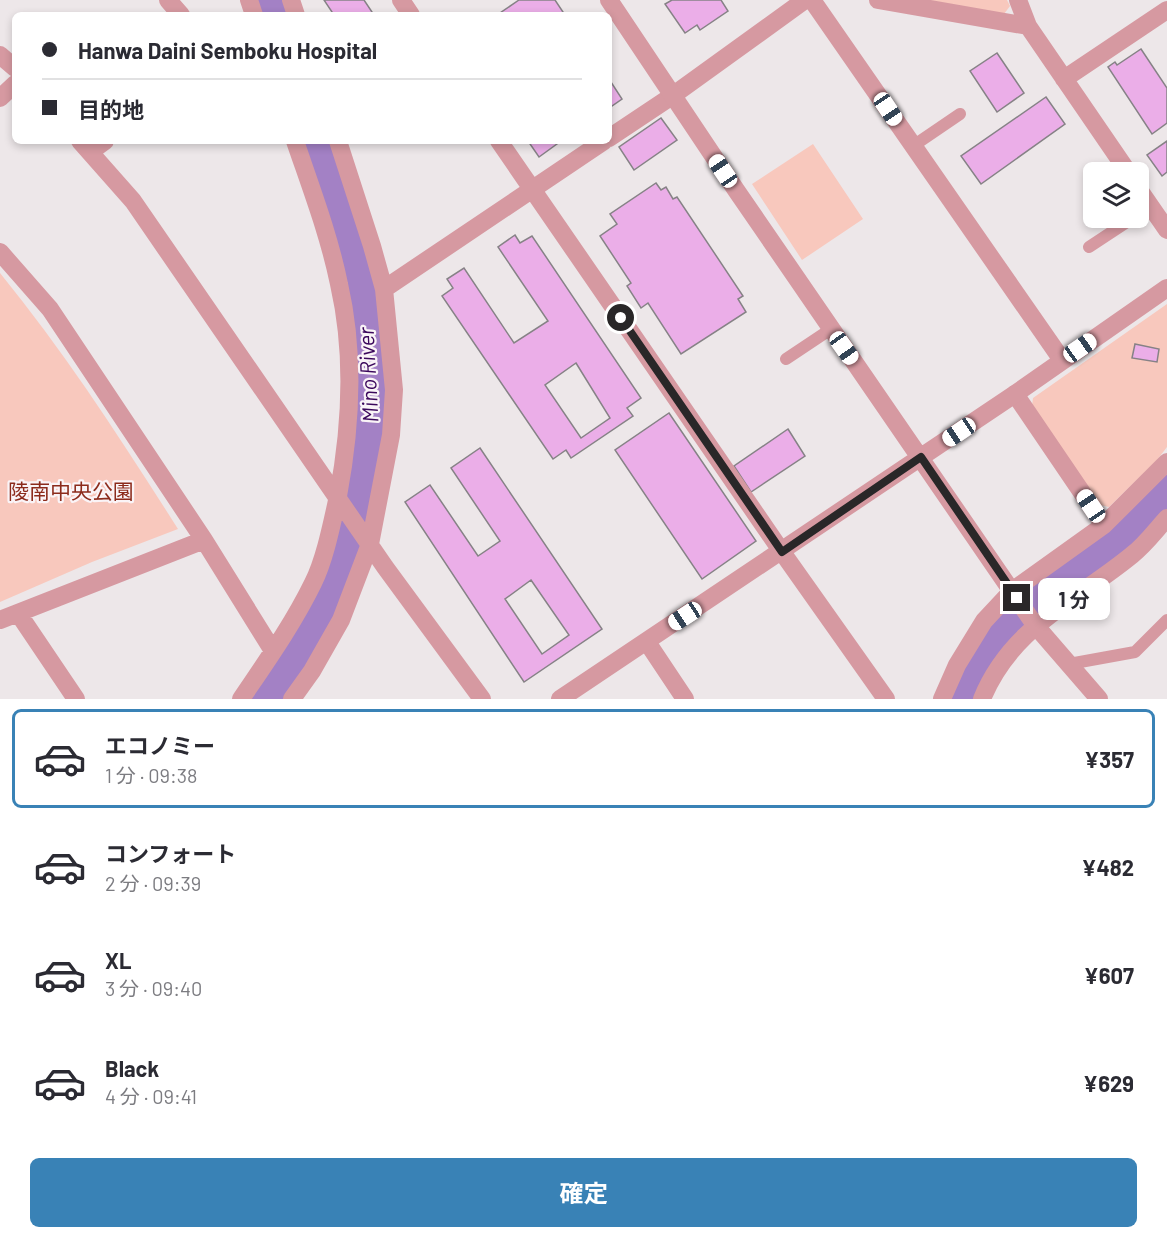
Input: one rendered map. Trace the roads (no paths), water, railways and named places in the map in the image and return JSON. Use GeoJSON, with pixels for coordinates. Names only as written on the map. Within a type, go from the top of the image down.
{"type":"FeatureCollection","features":[{"type":"Feature","properties":{"kind":"street"},"geometry":{"type":"LineString","coordinates":[[168,0],[178,12]]}},
{"type":"Feature","properties":{"kind":"street"},"geometry":{"type":"LineString","coordinates":[[609,0],[672,96],[1032,620],[1099,699]]}},
{"type":"Feature","properties":{"kind":"street"},"geometry":{"type":"LineString","coordinates":[[612,136],[672,96],[805,0]]}},
{"type":"Feature","properties":{"kind":"street"},"geometry":{"type":"LineString","coordinates":[[812,0],[1062,360]]}},
{"type":"Feature","properties":{"kind":"street"},"geometry":{"type":"LineString","coordinates":[[878,0],[1028,26]]}},
{"type":"Feature","properties":{"kind":"street"},"geometry":{"type":"LineString","coordinates":[[1018,0],[1028,26],[1121,162]]}},
{"type":"Feature","properties":{"kind":"street"},"geometry":{"type":"LineString","coordinates":[[1064,79],[1167,10]]}},
{"type":"Feature","properties":{"kind":"street"},"geometry":{"type":"LineString","coordinates":[[0,55],[12,65]]}},
{"type":"Feature","properties":{"kind":"street"},"geometry":{"type":"LineString","coordinates":[[0,98],[12,87]]}},
{"type":"Feature","properties":{"kind":"street"},"geometry":{"type":"LineString","coordinates":[[241,699],[314,582],[341,502],[350,393],[344,311],[333,258],[296,144]]}},
{"type":"Feature","properties":{"kind":"street"},"geometry":{"type":"LineString","coordinates":[[292,699],[312,671],[341,620],[391,435],[394,390],[384,289],[339,144]]}},
{"type":"Feature","properties":{"kind":"street"},"geometry":{"type":"LineString","coordinates":[[501,144],[886,699]]}},
{"type":"Feature","properties":{"kind":"street"},"geometry":{"type":"LineString","coordinates":[[384,289],[600,144]]}},
{"type":"Feature","properties":{"kind":"street"},"geometry":{"type":"LineString","coordinates":[[85,146],[133,201],[365,537],[482,699]]}},
{"type":"Feature","properties":{"kind":"street"},"geometry":{"type":"LineString","coordinates":[[1149,214],[1167,230]]}},
{"type":"Feature","properties":{"kind":"street"},"geometry":{"type":"LineString","coordinates":[[0,252],[50,309],[204,540],[273,651]]}},
{"type":"Feature","properties":{"kind":"street"},"geometry":{"type":"LineString","coordinates":[[560,699],[1016,394],[1167,288]]}},
{"type":"Feature","properties":{"kind":"street"},"geometry":{"type":"LineString","coordinates":[[1016,394],[1104,525]]}},
{"type":"Feature","properties":{"kind":"street"},"geometry":{"type":"LineString","coordinates":[[942,699],[957,665],[984,621],[1104,525],[1167,462]]}},
{"type":"Feature","properties":{"kind":"street"},"geometry":{"type":"LineString","coordinates":[[988,696],[1000,665],[1032,620],[1134,554],[1167,518]]}},
{"type":"Feature","properties":{"kind":"street"},"geometry":{"type":"LineString","coordinates":[[0,620],[204,540]]}},
{"type":"Feature","properties":{"kind":"street"},"geometry":{"type":"LineString","coordinates":[[18,613],[76,699]]}},
{"type":"Feature","properties":{"kind":"street"},"geometry":{"type":"LineString","coordinates":[[646,642],[685,699]]}},
{"type":"Feature","properties":{"kind":"lane"},"geometry":{"type":"LineString","coordinates":[[913,146],[960,114]]}},
{"type":"Feature","properties":{"kind":"lane"},"geometry":{"type":"LineString","coordinates":[[1089,247],[1118,228]]}},
{"type":"Feature","properties":{"kind":"lane"},"geometry":{"type":"LineString","coordinates":[[786,359],[831,329]]}},
{"type":"Feature","properties":{"kind":"lane"},"geometry":{"type":"LineString","coordinates":[[1069,664],[1135,652],[1167,620]]}},
{"type":"Feature","properties":{"kind":"waterway","name":"Mino River"},"geometry":{"type":"LineString","coordinates":[[270,0],[274,12]]}},
{"type":"Feature","properties":{"kind":"waterway","name":"Mino River"},"geometry":{"type":"LineString","coordinates":[[264,699],[307,635],[341,559],[364,478],[371,438],[374,392],[362,286],[351,241],[318,144]]}},
{"type":"Feature","properties":{"kind":"waterway"},"geometry":{"type":"LineString","coordinates":[[966,699],[979,669],[995,643],[1014,622],[1034,603],[1129,532],[1167,492]]}},
{"type":"Feature","properties":{"kind":"park label","name":"陵南中央公園"},"geometry":{"type":"Point","coordinates":[71,492]}}]}
